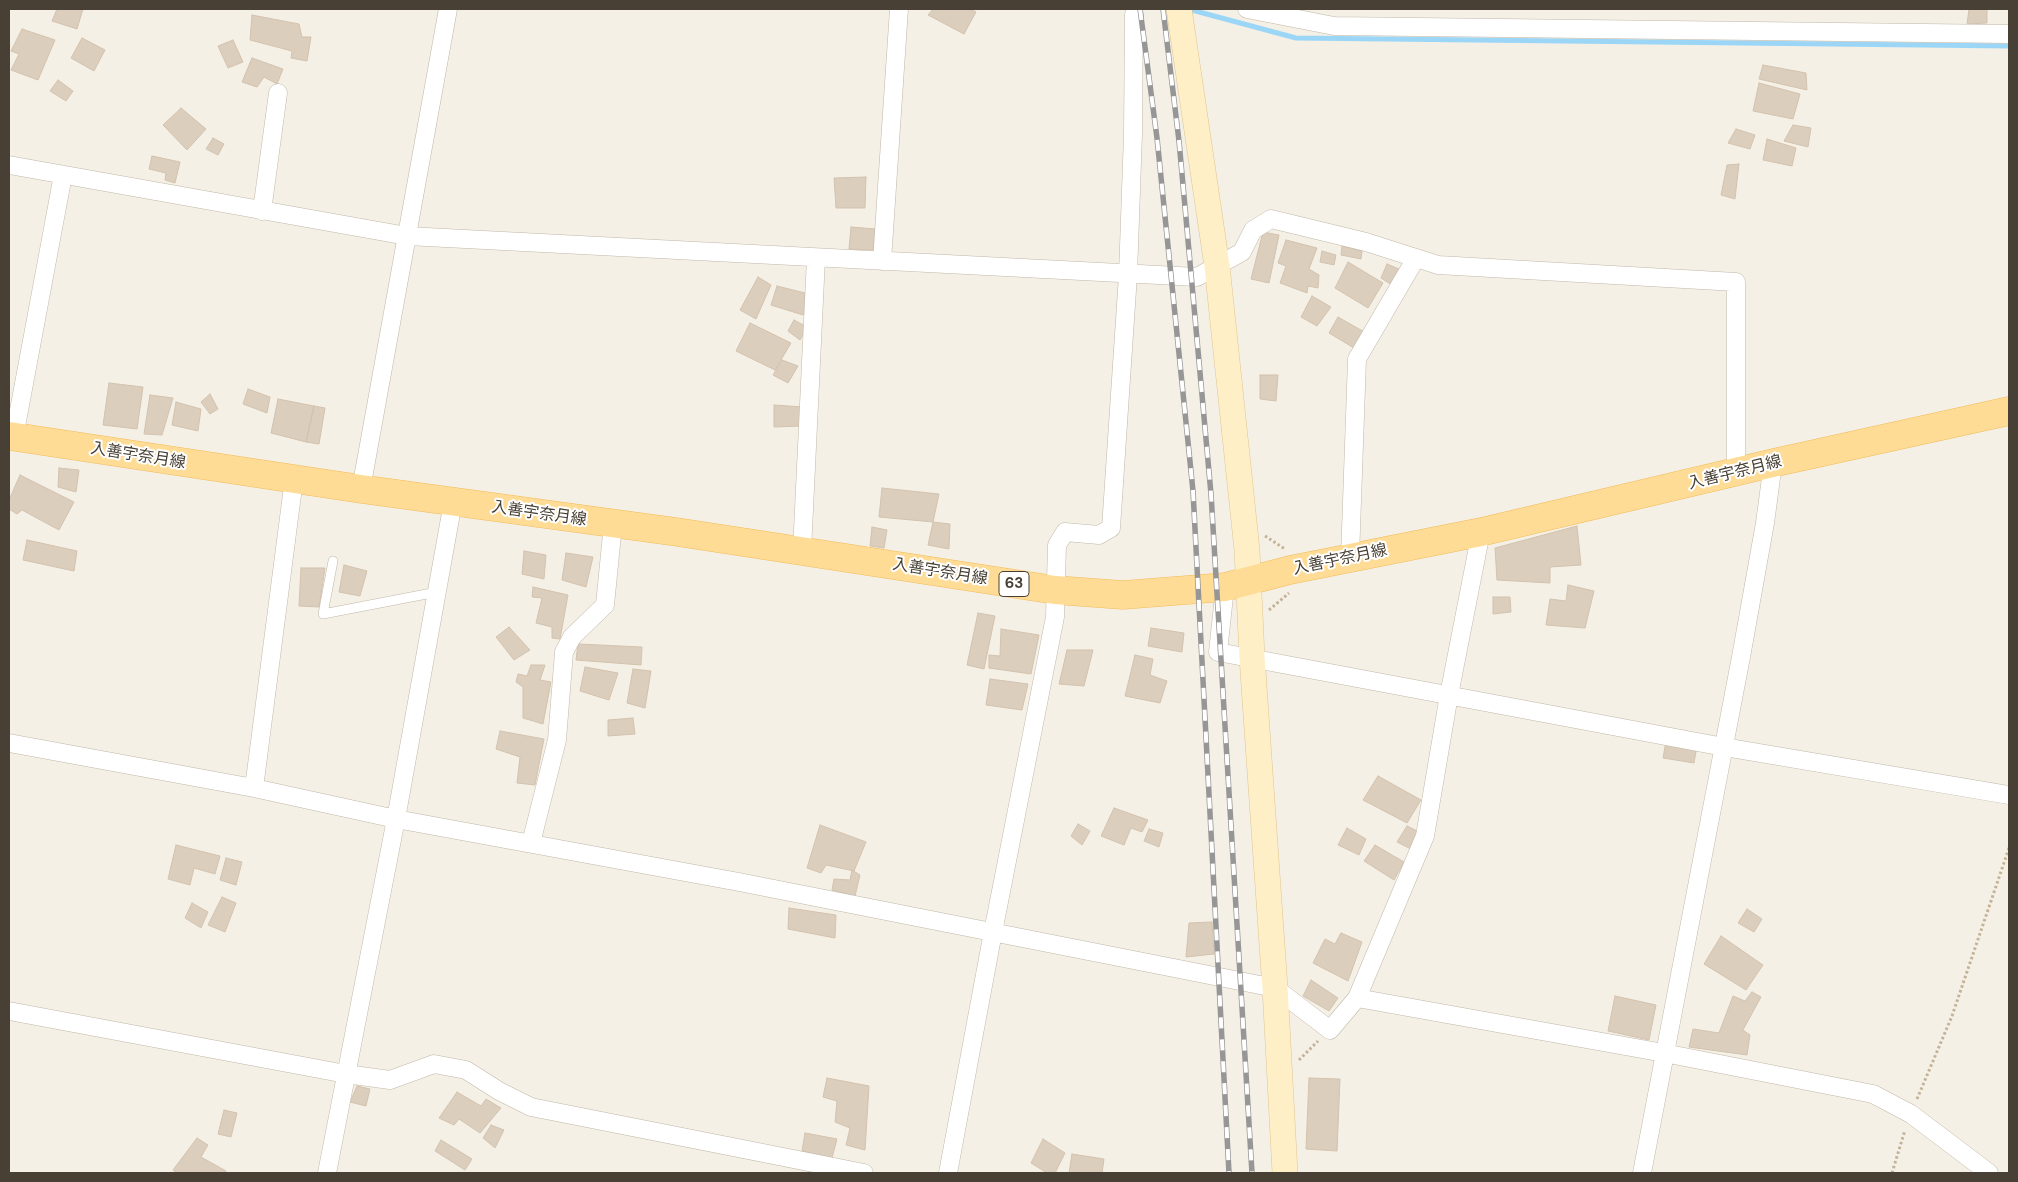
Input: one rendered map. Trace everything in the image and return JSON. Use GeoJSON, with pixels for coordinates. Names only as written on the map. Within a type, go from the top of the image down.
{"type":"FeatureCollection","features":[{"type":"Feature","properties":{"kind":"main road","name":"入善宇奈月線"},"geometry":{"type":"LineString","coordinates":[[11,436],[1056,590],[1123,595],[1237,584],[1350,558],[1481,532],[1773,463],[2009,411]]}},
{"type":"Feature","properties":{"kind":"street"},"geometry":{"type":"LineString","coordinates":[[361,489],[448,9]]}},
{"type":"Feature","properties":{"kind":"street"},"geometry":{"type":"LineString","coordinates":[[882,261],[899,9]]}},
{"type":"Feature","properties":{"kind":"street"},"geometry":{"type":"LineString","coordinates":[[1179,9],[1217,266],[1237,584],[1252,657],[1275,988],[1285,1173]]}},
{"type":"Feature","properties":{"kind":"street"},"geometry":{"type":"LineString","coordinates":[[1248,9],[1334,26],[2009,34]]}},
{"type":"Feature","properties":{"kind":"street"},"geometry":{"type":"LineString","coordinates":[[948,1173],[1055,617],[1057,545],[1065,532],[1099,536],[1111,528],[1128,274],[1134,134],[1134,14]]}},
{"type":"Feature","properties":{"kind":"street"},"geometry":{"type":"LineString","coordinates":[[262,210],[278,92]]}},
{"type":"Feature","properties":{"kind":"street"},"geometry":{"type":"LineString","coordinates":[[9,165],[407,236],[1197,277],[1242,252],[1253,230],[1271,219],[1366,242],[1438,265],[1736,282],[1736,473]]}},
{"type":"Feature","properties":{"kind":"street"},"geometry":{"type":"LineString","coordinates":[[11,436],[63,175]]}},
{"type":"Feature","properties":{"kind":"street"},"geometry":{"type":"LineString","coordinates":[[802,552],[816,258]]}},
{"type":"Feature","properties":{"kind":"street"},"geometry":{"type":"LineString","coordinates":[[1350,558],[1357,359],[1416,258]]}},
{"type":"Feature","properties":{"kind":"street"},"geometry":{"type":"LineString","coordinates":[[1642,1173],[1724,746],[1763,533],[1773,463]]}},
{"type":"Feature","properties":{"kind":"street"},"geometry":{"type":"LineString","coordinates":[[254,788],[294,479]]}},
{"type":"Feature","properties":{"kind":"street"},"geometry":{"type":"LineString","coordinates":[[327,1173],[396,819],[453,502]]}},
{"type":"Feature","properties":{"kind":"street"},"geometry":{"type":"LineString","coordinates":[[531,843],[556,740],[564,652],[572,637],[605,605],[613,524]]}},
{"type":"Feature","properties":{"kind":"street"},"geometry":{"type":"LineString","coordinates":[[9,743],[254,788],[396,819],[531,843],[1275,988],[1330,1030],[1357,998],[1425,836],[1449,695],[1481,532]]}},
{"type":"Feature","properties":{"kind":"street"},"geometry":{"type":"LineString","coordinates":[[1237,584],[1218,652],[1724,746],[2009,795]]}},
{"type":"Feature","properties":{"kind":"street"},"geometry":{"type":"LineString","coordinates":[[1357,998],[1664,1053],[1873,1094],[1910,1114],[1989,1173]]}},
{"type":"Feature","properties":{"kind":"street"},"geometry":{"type":"LineString","coordinates":[[9,1011],[346,1074],[390,1080],[434,1064],[466,1070],[531,1108],[864,1173]]}},
{"type":"Feature","properties":{"kind":"lane"},"geometry":{"type":"LineString","coordinates":[[333,561],[323,614],[437,592]]}},
{"type":"Feature","properties":{"kind":"path"},"geometry":{"type":"LineString","coordinates":[[1892,1173],[1910,1114],[1952,1016],[2009,848]]}},
{"type":"Feature","properties":{"kind":"building"},"geometry":{"type":"Polygon","coordinates":[[[57,9],[83,9],[77,29],[52,21],[57,9]]]}},
{"type":"Feature","properties":{"kind":"building"},"geometry":{"type":"Polygon","coordinates":[[[933,9],[970,9],[976,12],[964,34],[928,15],[933,9]]]}},
{"type":"Feature","properties":{"kind":"building"},"geometry":{"type":"Polygon","coordinates":[[[1969,9],[1987,9],[1987,23],[1967,24],[1969,9]]]}},
{"type":"Feature","properties":{"kind":"building"},"geometry":{"type":"Polygon","coordinates":[[[252,15],[299,24],[302,37],[311,37],[307,61],[291,58],[292,51],[250,40],[252,15]]]}},
{"type":"Feature","properties":{"kind":"building"},"geometry":{"type":"Polygon","coordinates":[[[22,29],[55,40],[38,80],[11,70],[19,54],[11,51],[22,29]]]}},
{"type":"Feature","properties":{"kind":"building"},"geometry":{"type":"Polygon","coordinates":[[[82,38],[105,50],[94,71],[71,58],[82,38]]]}},
{"type":"Feature","properties":{"kind":"building"},"geometry":{"type":"Polygon","coordinates":[[[233,40],[243,62],[228,68],[218,46],[233,40]]]}},
{"type":"Feature","properties":{"kind":"building"},"geometry":{"type":"Polygon","coordinates":[[[252,58],[283,69],[277,84],[264,77],[257,87],[242,82],[252,58]]]}},
{"type":"Feature","properties":{"kind":"building"},"geometry":{"type":"Polygon","coordinates":[[[1763,65],[1806,73],[1807,90],[1759,79],[1763,65]]]}},
{"type":"Feature","properties":{"kind":"building"},"geometry":{"type":"Polygon","coordinates":[[[58,80],[73,91],[66,101],[50,91],[58,80]]]}},
{"type":"Feature","properties":{"kind":"building"},"geometry":{"type":"Polygon","coordinates":[[[1759,83],[1800,94],[1793,119],[1753,111],[1759,83]]]}},
{"type":"Feature","properties":{"kind":"building"},"geometry":{"type":"Polygon","coordinates":[[[181,108],[206,129],[187,150],[163,125],[181,108]]]}},
{"type":"Feature","properties":{"kind":"building"},"geometry":{"type":"Polygon","coordinates":[[[1793,125],[1811,128],[1808,147],[1784,141],[1793,125]]]}},
{"type":"Feature","properties":{"kind":"building"},"geometry":{"type":"Polygon","coordinates":[[[1736,129],[1755,135],[1750,149],[1728,143],[1736,129]]]}},
{"type":"Feature","properties":{"kind":"building"},"geometry":{"type":"Polygon","coordinates":[[[213,138],[224,144],[218,155],[206,149],[213,138]]]}},
{"type":"Feature","properties":{"kind":"building"},"geometry":{"type":"Polygon","coordinates":[[[1767,139],[1796,148],[1792,166],[1763,160],[1767,139]]]}},
{"type":"Feature","properties":{"kind":"building"},"geometry":{"type":"Polygon","coordinates":[[[152,156],[180,162],[175,183],[165,180],[166,173],[149,169],[152,156]]]}},
{"type":"Feature","properties":{"kind":"building"},"geometry":{"type":"Polygon","coordinates":[[[1739,164],[1735,199],[1721,195],[1727,165],[1739,164]]]}},
{"type":"Feature","properties":{"kind":"building"},"geometry":{"type":"Polygon","coordinates":[[[866,177],[865,208],[836,208],[834,178],[866,177]]]}},
{"type":"Feature","properties":{"kind":"building"},"geometry":{"type":"Polygon","coordinates":[[[851,227],[875,229],[873,250],[849,249],[851,227]]]}},
{"type":"Feature","properties":{"kind":"building"},"geometry":{"type":"Polygon","coordinates":[[[1263,232],[1279,235],[1269,283],[1251,279],[1263,232]]]}},
{"type":"Feature","properties":{"kind":"building"},"geometry":{"type":"Polygon","coordinates":[[[1286,240],[1317,248],[1309,269],[1319,275],[1318,288],[1308,286],[1307,293],[1280,283],[1286,266],[1278,263],[1286,240]]]}},
{"type":"Feature","properties":{"kind":"building"},"geometry":{"type":"Polygon","coordinates":[[[1342,246],[1362,251],[1361,259],[1341,255],[1342,246]]]}},
{"type":"Feature","properties":{"kind":"building"},"geometry":{"type":"Polygon","coordinates":[[[1322,251],[1336,255],[1334,265],[1320,262],[1322,251]]]}},
{"type":"Feature","properties":{"kind":"building"},"geometry":{"type":"Polygon","coordinates":[[[1348,262],[1383,283],[1368,308],[1335,288],[1348,262]]]}},
{"type":"Feature","properties":{"kind":"building"},"geometry":{"type":"Polygon","coordinates":[[[1387,264],[1401,270],[1392,285],[1381,278],[1387,264]]]}},
{"type":"Feature","properties":{"kind":"building"},"geometry":{"type":"Polygon","coordinates":[[[758,277],[771,285],[756,319],[740,310],[758,277]]]}},
{"type":"Feature","properties":{"kind":"building"},"geometry":{"type":"Polygon","coordinates":[[[777,286],[809,294],[803,315],[771,305],[777,286]]]}},
{"type":"Feature","properties":{"kind":"building"},"geometry":{"type":"Polygon","coordinates":[[[1312,296],[1331,307],[1317,326],[1301,317],[1312,296]]]}},
{"type":"Feature","properties":{"kind":"building"},"geometry":{"type":"Polygon","coordinates":[[[1338,317],[1366,333],[1354,348],[1329,333],[1338,317]]]}},
{"type":"Feature","properties":{"kind":"building"},"geometry":{"type":"Polygon","coordinates":[[[794,320],[807,327],[800,340],[788,331],[794,320]]]}},
{"type":"Feature","properties":{"kind":"building"},"geometry":{"type":"Polygon","coordinates":[[[750,323],[791,343],[775,370],[736,351],[750,323]]]}},
{"type":"Feature","properties":{"kind":"building"},"geometry":{"type":"Polygon","coordinates":[[[782,360],[798,366],[788,383],[773,375],[782,360]]]}},
{"type":"Feature","properties":{"kind":"building"},"geometry":{"type":"Polygon","coordinates":[[[1260,375],[1278,375],[1276,401],[1260,399],[1260,375]]]}},
{"type":"Feature","properties":{"kind":"building"},"geometry":{"type":"Polygon","coordinates":[[[109,383],[143,387],[137,429],[103,425],[109,383]]]}},
{"type":"Feature","properties":{"kind":"building"},"geometry":{"type":"Polygon","coordinates":[[[248,389],[270,397],[267,413],[243,404],[248,389]]]}},
{"type":"Feature","properties":{"kind":"building"},"geometry":{"type":"Polygon","coordinates":[[[210,394],[218,409],[210,414],[201,402],[210,394]]]}},
{"type":"Feature","properties":{"kind":"building"},"geometry":{"type":"Polygon","coordinates":[[[150,395],[173,398],[162,435],[144,434],[150,395]]]}},
{"type":"Feature","properties":{"kind":"building"},"geometry":{"type":"Polygon","coordinates":[[[278,399],[314,406],[306,442],[271,433],[278,399]]]}},
{"type":"Feature","properties":{"kind":"building"},"geometry":{"type":"Polygon","coordinates":[[[176,402],[201,409],[198,431],[172,425],[176,402]]]}},
{"type":"Feature","properties":{"kind":"building"},"geometry":{"type":"Polygon","coordinates":[[[774,405],[803,407],[802,426],[774,427],[774,405]]]}},
{"type":"Feature","properties":{"kind":"building"},"geometry":{"type":"Polygon","coordinates":[[[314,406],[325,408],[319,444],[306,442],[314,406]]]}},
{"type":"Feature","properties":{"kind":"building"},"geometry":{"type":"Polygon","coordinates":[[[59,468],[79,470],[76,492],[58,487],[59,468]]]}},
{"type":"Feature","properties":{"kind":"building"},"geometry":{"type":"Polygon","coordinates":[[[20,475],[74,502],[59,530],[22,510],[17,514],[9,509],[9,500],[20,475]]]}},
{"type":"Feature","properties":{"kind":"building"},"geometry":{"type":"Polygon","coordinates":[[[882,488],[939,494],[933,522],[879,517],[882,488]]]}},
{"type":"Feature","properties":{"kind":"building"},"geometry":{"type":"Polygon","coordinates":[[[933,522],[950,524],[949,549],[928,545],[933,522]]]}},
{"type":"Feature","properties":{"kind":"building"},"geometry":{"type":"Polygon","coordinates":[[[1577,526],[1581,565],[1550,567],[1550,583],[1497,580],[1495,548],[1577,526]]]}},
{"type":"Feature","properties":{"kind":"building"},"geometry":{"type":"Polygon","coordinates":[[[872,527],[887,530],[884,548],[870,546],[872,527]]]}},
{"type":"Feature","properties":{"kind":"building"},"geometry":{"type":"Polygon","coordinates":[[[27,540],[77,551],[74,571],[23,560],[27,540]]]}},
{"type":"Feature","properties":{"kind":"building"},"geometry":{"type":"Polygon","coordinates":[[[524,551],[546,555],[544,579],[522,574],[524,551]]]}},
{"type":"Feature","properties":{"kind":"building"},"geometry":{"type":"Polygon","coordinates":[[[566,553],[593,557],[586,587],[562,580],[566,553]]]}},
{"type":"Feature","properties":{"kind":"building"},"geometry":{"type":"Polygon","coordinates":[[[344,565],[367,571],[360,596],[339,592],[344,565]]]}},
{"type":"Feature","properties":{"kind":"building"},"geometry":{"type":"Polygon","coordinates":[[[301,568],[325,568],[319,607],[299,606],[301,568]]]}},
{"type":"Feature","properties":{"kind":"building"},"geometry":{"type":"Polygon","coordinates":[[[1568,585],[1594,591],[1585,628],[1546,625],[1550,599],[1566,601],[1568,585]]]}},
{"type":"Feature","properties":{"kind":"building"},"geometry":{"type":"Polygon","coordinates":[[[533,587],[568,595],[560,639],[552,638],[552,627],[536,623],[542,598],[532,597],[533,587]]]}},
{"type":"Feature","properties":{"kind":"building"},"geometry":{"type":"Polygon","coordinates":[[[1493,597],[1510,597],[1511,612],[1493,614],[1493,597]]]}},
{"type":"Feature","properties":{"kind":"building"},"geometry":{"type":"Polygon","coordinates":[[[978,613],[995,616],[984,669],[967,665],[978,613]]]}},
{"type":"Feature","properties":{"kind":"building"},"geometry":{"type":"Polygon","coordinates":[[[509,627],[530,650],[514,660],[496,637],[509,627]]]}},
{"type":"Feature","properties":{"kind":"building"},"geometry":{"type":"Polygon","coordinates":[[[1151,628],[1184,633],[1182,652],[1148,646],[1151,628]]]}},
{"type":"Feature","properties":{"kind":"building"},"geometry":{"type":"Polygon","coordinates":[[[1001,629],[1039,635],[1031,674],[989,668],[989,655],[1000,656],[1001,629]]]}},
{"type":"Feature","properties":{"kind":"building"},"geometry":{"type":"Polygon","coordinates":[[[578,644],[642,647],[641,665],[576,660],[578,644]]]}},
{"type":"Feature","properties":{"kind":"building"},"geometry":{"type":"Polygon","coordinates":[[[1067,650],[1093,650],[1084,686],[1059,684],[1067,650]]]}},
{"type":"Feature","properties":{"kind":"building"},"geometry":{"type":"Polygon","coordinates":[[[1135,655],[1153,659],[1150,675],[1167,681],[1160,703],[1125,696],[1135,655]]]}},
{"type":"Feature","properties":{"kind":"building"},"geometry":{"type":"Polygon","coordinates":[[[531,665],[545,665],[540,680],[551,682],[543,724],[523,718],[523,687],[516,682],[518,674],[527,676],[531,665]]]}},
{"type":"Feature","properties":{"kind":"building"},"geometry":{"type":"Polygon","coordinates":[[[585,667],[618,673],[609,700],[580,691],[585,667]]]}},
{"type":"Feature","properties":{"kind":"building"},"geometry":{"type":"Polygon","coordinates":[[[633,669],[651,671],[645,708],[627,703],[633,669]]]}},
{"type":"Feature","properties":{"kind":"building"},"geometry":{"type":"Polygon","coordinates":[[[990,679],[1028,684],[1022,710],[986,705],[990,679]]]}},
{"type":"Feature","properties":{"kind":"building"},"geometry":{"type":"Polygon","coordinates":[[[633,718],[635,734],[608,736],[608,720],[633,718]]]}},
{"type":"Feature","properties":{"kind":"building"},"geometry":{"type":"Polygon","coordinates":[[[500,731],[544,739],[535,785],[517,783],[520,757],[496,749],[500,731]]]}},
{"type":"Feature","properties":{"kind":"building"},"geometry":{"type":"Polygon","coordinates":[[[1666,741],[1697,745],[1694,763],[1663,758],[1666,741]]]}},
{"type":"Feature","properties":{"kind":"building"},"geometry":{"type":"Polygon","coordinates":[[[1378,776],[1421,800],[1407,823],[1363,800],[1378,776]]]}},
{"type":"Feature","properties":{"kind":"building"},"geometry":{"type":"Polygon","coordinates":[[[1114,808],[1148,820],[1142,832],[1131,828],[1124,845],[1101,836],[1114,808]]]}},
{"type":"Feature","properties":{"kind":"building"},"geometry":{"type":"Polygon","coordinates":[[[1078,824],[1090,831],[1082,845],[1071,836],[1078,824]]]}},
{"type":"Feature","properties":{"kind":"building"},"geometry":{"type":"Polygon","coordinates":[[[820,825],[866,842],[854,871],[826,865],[821,873],[807,868],[820,825]]]}},
{"type":"Feature","properties":{"kind":"building"},"geometry":{"type":"Polygon","coordinates":[[[1407,826],[1419,832],[1411,849],[1397,842],[1407,826]]]}},
{"type":"Feature","properties":{"kind":"building"},"geometry":{"type":"Polygon","coordinates":[[[1347,828],[1366,839],[1359,855],[1338,845],[1347,828]]]}},
{"type":"Feature","properties":{"kind":"building"},"geometry":{"type":"Polygon","coordinates":[[[1149,829],[1163,833],[1159,847],[1144,841],[1149,829]]]}},
{"type":"Feature","properties":{"kind":"building"},"geometry":{"type":"Polygon","coordinates":[[[176,845],[220,856],[215,874],[194,868],[190,885],[168,879],[176,845]]]}},
{"type":"Feature","properties":{"kind":"building"},"geometry":{"type":"Polygon","coordinates":[[[1375,845],[1404,862],[1394,880],[1364,861],[1375,845]]]}},
{"type":"Feature","properties":{"kind":"building"},"geometry":{"type":"Polygon","coordinates":[[[226,858],[242,862],[236,885],[220,880],[226,858]]]}},
{"type":"Feature","properties":{"kind":"building"},"geometry":{"type":"Polygon","coordinates":[[[852,870],[860,875],[855,896],[832,890],[834,879],[850,880],[852,870]]]}},
{"type":"Feature","properties":{"kind":"building"},"geometry":{"type":"Polygon","coordinates":[[[222,897],[236,903],[225,932],[208,925],[222,897]]]}},
{"type":"Feature","properties":{"kind":"building"},"geometry":{"type":"Polygon","coordinates":[[[192,903],[208,912],[201,928],[185,918],[192,903]]]}},
{"type":"Feature","properties":{"kind":"building"},"geometry":{"type":"Polygon","coordinates":[[[789,908],[836,915],[835,938],[788,929],[789,908]]]}},
{"type":"Feature","properties":{"kind":"building"},"geometry":{"type":"Polygon","coordinates":[[[1747,909],[1762,919],[1754,932],[1738,923],[1747,909]]]}},
{"type":"Feature","properties":{"kind":"building"},"geometry":{"type":"Polygon","coordinates":[[[1212,922],[1214,954],[1186,957],[1189,923],[1212,922]]]}},
{"type":"Feature","properties":{"kind":"building"},"geometry":{"type":"Polygon","coordinates":[[[1341,933],[1362,942],[1348,981],[1313,963],[1325,939],[1335,944],[1341,933]]]}},
{"type":"Feature","properties":{"kind":"building"},"geometry":{"type":"Polygon","coordinates":[[[1721,936],[1763,965],[1746,990],[1704,964],[1721,936]]]}},
{"type":"Feature","properties":{"kind":"building"},"geometry":{"type":"Polygon","coordinates":[[[1311,980],[1338,998],[1329,1011],[1303,996],[1311,980]]]}},
{"type":"Feature","properties":{"kind":"building"},"geometry":{"type":"Polygon","coordinates":[[[1752,992],[1761,997],[1743,1030],[1750,1035],[1747,1055],[1689,1047],[1693,1029],[1719,1033],[1733,996],[1745,1001],[1752,992]]]}},
{"type":"Feature","properties":{"kind":"building"},"geometry":{"type":"Polygon","coordinates":[[[1615,996],[1656,1005],[1649,1040],[1608,1031],[1615,996]]]}},
{"type":"Feature","properties":{"kind":"building"},"geometry":{"type":"Polygon","coordinates":[[[827,1078],[869,1086],[865,1150],[846,1145],[850,1128],[835,1122],[837,1101],[823,1097],[827,1078]]]}},
{"type":"Feature","properties":{"kind":"building"},"geometry":{"type":"Polygon","coordinates":[[[1309,1078],[1340,1079],[1337,1151],[1306,1149],[1309,1078]]]}},
{"type":"Feature","properties":{"kind":"building"},"geometry":{"type":"Polygon","coordinates":[[[357,1086],[370,1089],[366,1106],[350,1102],[357,1086]]]}},
{"type":"Feature","properties":{"kind":"building"},"geometry":{"type":"Polygon","coordinates":[[[457,1092],[481,1106],[486,1099],[501,1108],[480,1133],[459,1119],[454,1125],[439,1118],[457,1092]]]}},
{"type":"Feature","properties":{"kind":"building"},"geometry":{"type":"Polygon","coordinates":[[[224,1110],[237,1113],[231,1137],[218,1134],[224,1110]]]}},
{"type":"Feature","properties":{"kind":"building"},"geometry":{"type":"Polygon","coordinates":[[[491,1125],[504,1130],[495,1148],[483,1138],[491,1125]]]}},
{"type":"Feature","properties":{"kind":"building"},"geometry":{"type":"Polygon","coordinates":[[[805,1133],[837,1139],[832,1158],[802,1151],[805,1133]]]}},
{"type":"Feature","properties":{"kind":"building"},"geometry":{"type":"Polygon","coordinates":[[[197,1138],[208,1145],[201,1157],[226,1171],[225,1173],[177,1173],[173,1170],[197,1138]]]}},
{"type":"Feature","properties":{"kind":"building"},"geometry":{"type":"Polygon","coordinates":[[[1043,1139],[1065,1153],[1055,1173],[1047,1173],[1031,1163],[1043,1139]]]}},
{"type":"Feature","properties":{"kind":"building"},"geometry":{"type":"Polygon","coordinates":[[[441,1140],[472,1159],[465,1170],[435,1151],[441,1140]]]}},
{"type":"Feature","properties":{"kind":"building"},"geometry":{"type":"Polygon","coordinates":[[[1072,1154],[1104,1159],[1102,1173],[1069,1173],[1072,1154]]]}},
{"type":"Feature","properties":{"kind":"waterway"},"geometry":{"type":"LineString","coordinates":[[1188,9],[1296,38],[2009,46]]}},
{"type":"Feature","properties":{"kind":"railway"},"geometry":{"type":"LineString","coordinates":[[1140,9],[1157,138],[1193,491],[1229,1173]]}},
{"type":"Feature","properties":{"kind":"railway"},"geometry":{"type":"LineString","coordinates":[[1163,9],[1179,141],[1211,494],[1252,1173]]}}]}
